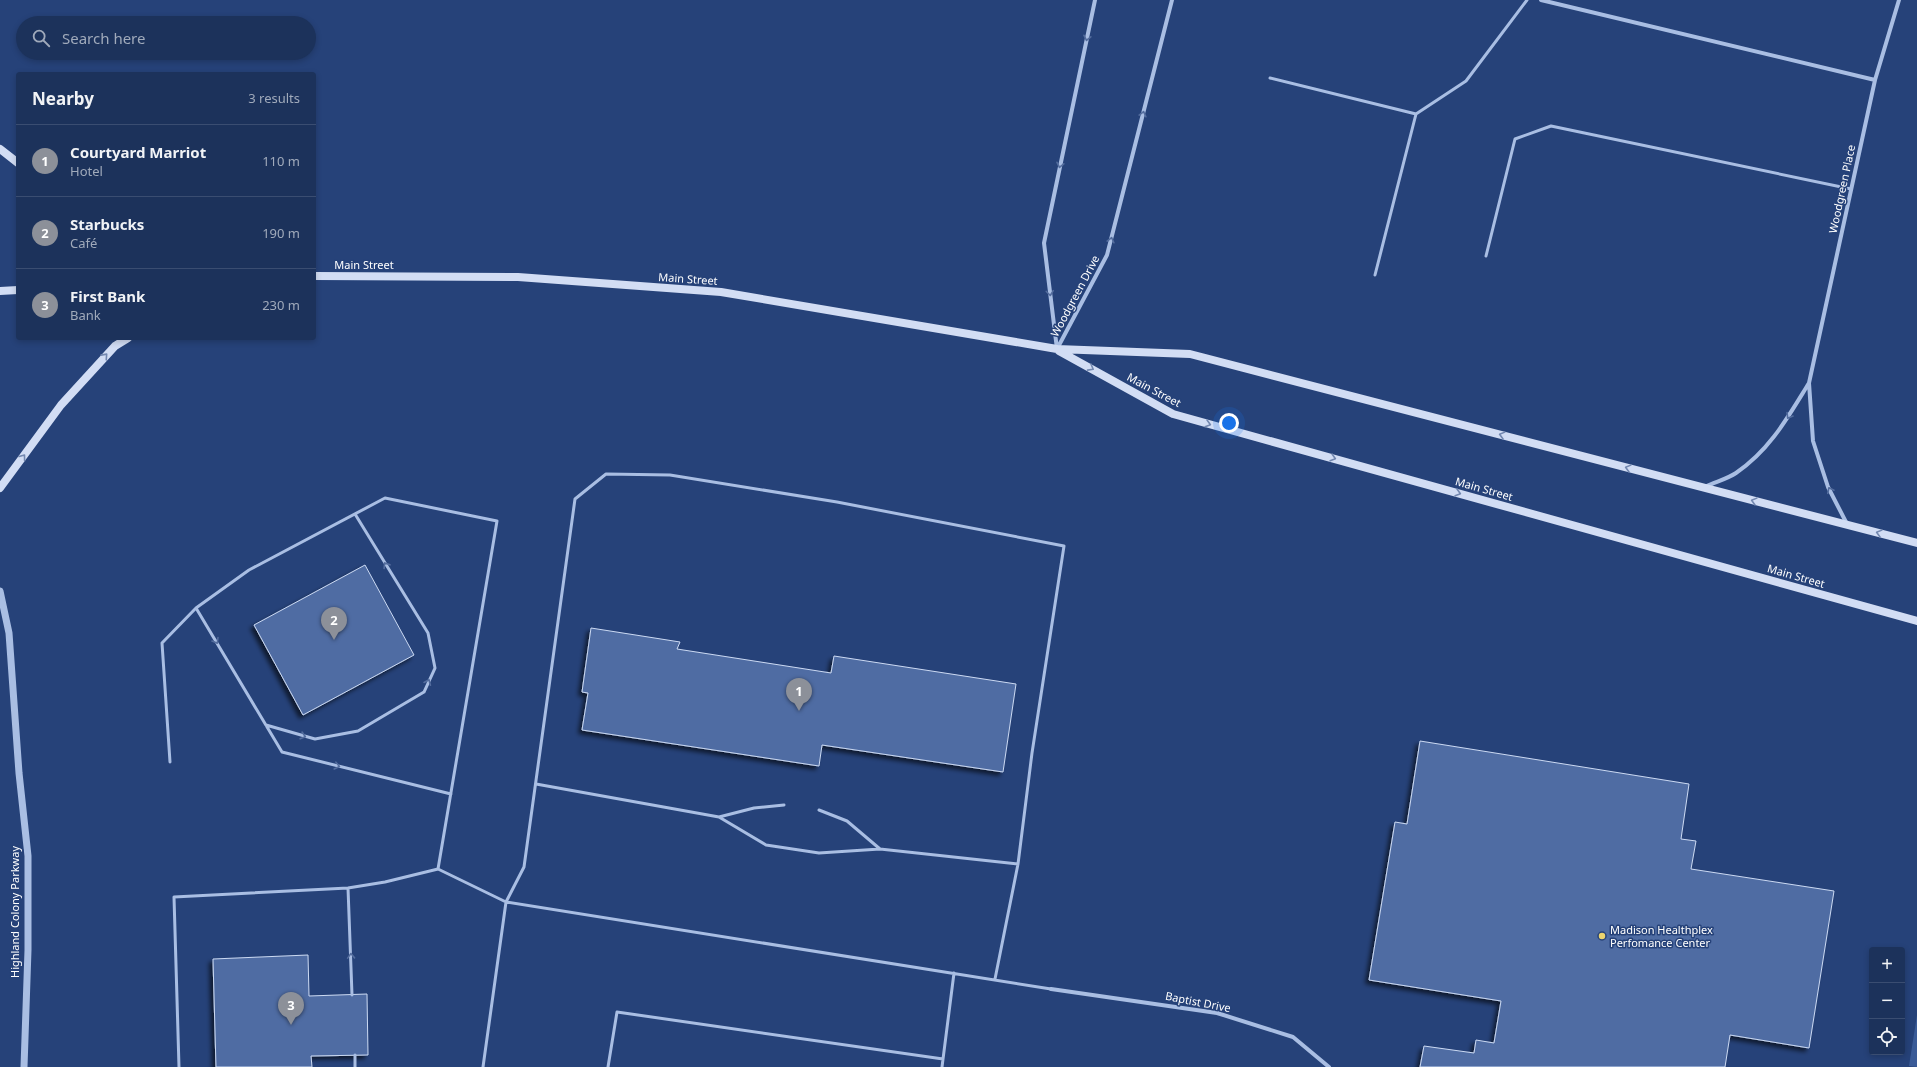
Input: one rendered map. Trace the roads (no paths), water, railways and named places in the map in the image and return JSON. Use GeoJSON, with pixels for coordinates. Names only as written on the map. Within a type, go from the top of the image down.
{"type":"FeatureCollection","features":[{"type":"Feature","properties":{"kind":"main road"},"geometry":{"type":"LineString","coordinates":[[0,149],[16,161]]}},
{"type":"Feature","properties":{"kind":"main road","name":"Main Street"},"geometry":{"type":"LineString","coordinates":[[316,276],[518,277],[721,292],[1057,350],[1190,354],[1917,543]]}},
{"type":"Feature","properties":{"kind":"main road"},"geometry":{"type":"LineString","coordinates":[[0,291],[16,290]]}},
{"type":"Feature","properties":{"kind":"main road"},"geometry":{"type":"LineString","coordinates":[[0,488],[61,405],[115,346],[125,340]]}},
{"type":"Feature","properties":{"kind":"main road","name":"Main Street"},"geometry":{"type":"LineString","coordinates":[[1057,350],[1172,414],[1917,621]]}},
{"type":"Feature","properties":{"kind":"street","name":"Woodgreen Drive"},"geometry":{"type":"LineString","coordinates":[[1057,350],[1044,243],[1095,0]]}},
{"type":"Feature","properties":{"kind":"street","name":"Woodgreen Drive"},"geometry":{"type":"LineString","coordinates":[[1057,350],[1107,255],[1172,0]]}},
{"type":"Feature","properties":{"kind":"street"},"geometry":{"type":"LineString","coordinates":[[1541,0],[1875,80]]}},
{"type":"Feature","properties":{"kind":"street","name":"Woodgreen Place"},"geometry":{"type":"LineString","coordinates":[[1848,525],[1828,486],[1813,441],[1809,383],[1875,80],[1898,0]]}},
{"type":"Feature","properties":{"kind":"street","name":"Woodgreen Place"},"geometry":{"type":"LineString","coordinates":[[1703,488],[1735,474],[1760,454],[1780,431],[1809,383]]}},
{"type":"Feature","properties":{"kind":"street","name":"Highland Colony Parkway"},"geometry":{"type":"LineString","coordinates":[[0,591],[8,633],[19,773],[28,856],[28,950],[24,1067]]}},
{"type":"Feature","properties":{"kind":"street","name":"Baptist Drive"},"geometry":{"type":"LineString","coordinates":[[1051,989],[1217,1013],[1293,1037],[1328,1067]]}},
{"type":"Feature","properties":{"kind":"lane"},"geometry":{"type":"LineString","coordinates":[[1375,274],[1416,114],[1466,81],[1527,0]]}},
{"type":"Feature","properties":{"kind":"lane"},"geometry":{"type":"LineString","coordinates":[[1270,78],[1416,114]]}},
{"type":"Feature","properties":{"kind":"lane"},"geometry":{"type":"LineString","coordinates":[[1486,256],[1515,139],[1551,126],[1851,189]]}},
{"type":"Feature","properties":{"kind":"lane"},"geometry":{"type":"LineString","coordinates":[[483,1067],[506,902],[524,867],[575,499],[606,474],[670,475],[822,500],[1064,546],[1032,753],[1018,864],[995,979]]}},
{"type":"Feature","properties":{"kind":"lane"},"geometry":{"type":"LineString","coordinates":[[170,762],[162,644],[196,608],[249,570],[385,498],[497,521],[438,869]]}},
{"type":"Feature","properties":{"kind":"lane"},"geometry":{"type":"LineString","coordinates":[[266,725],[315,739],[358,731],[424,692],[434,668],[428,633],[355,514]]}},
{"type":"Feature","properties":{"kind":"lane"},"geometry":{"type":"LineString","coordinates":[[196,608],[282,752],[451,794]]}},
{"type":"Feature","properties":{"kind":"lane"},"geometry":{"type":"LineString","coordinates":[[536,784],[719,817],[766,845],[819,853],[880,849],[1018,864]]}},
{"type":"Feature","properties":{"kind":"lane"},"geometry":{"type":"LineString","coordinates":[[719,817],[754,808],[784,805]]}},
{"type":"Feature","properties":{"kind":"lane"},"geometry":{"type":"LineString","coordinates":[[819,810],[847,821],[880,849]]}},
{"type":"Feature","properties":{"kind":"lane"},"geometry":{"type":"LineString","coordinates":[[179,1067],[174,897],[348,888],[385,882],[438,869],[506,902],[1051,989]]}},
{"type":"Feature","properties":{"kind":"lane"},"geometry":{"type":"LineString","coordinates":[[348,888],[352,994]]}},
{"type":"Feature","properties":{"kind":"lane"},"geometry":{"type":"LineString","coordinates":[[942,1067],[954,973]]}},
{"type":"Feature","properties":{"kind":"lane"},"geometry":{"type":"LineString","coordinates":[[608,1067],[617,1012],[943,1059]]}},
{"type":"Feature","properties":{"kind":"lane"},"geometry":{"type":"LineString","coordinates":[[355,1055],[355,1067]]}},
{"type":"Feature","properties":{"kind":"place","name":"Starbucks"},"geometry":{"type":"Point","coordinates":[334,640]}},
{"type":"Feature","properties":{"kind":"place","name":"Courtyard Marriot"},"geometry":{"type":"Point","coordinates":[799,711]}},
{"type":"Feature","properties":{"kind":"place","name":"Madison Healthplex Perfomance Center"},"geometry":{"type":"Point","coordinates":[1602,936]}},
{"type":"Feature","properties":{"kind":"place","name":"First Bank"},"geometry":{"type":"Point","coordinates":[291,1025]}}]}
